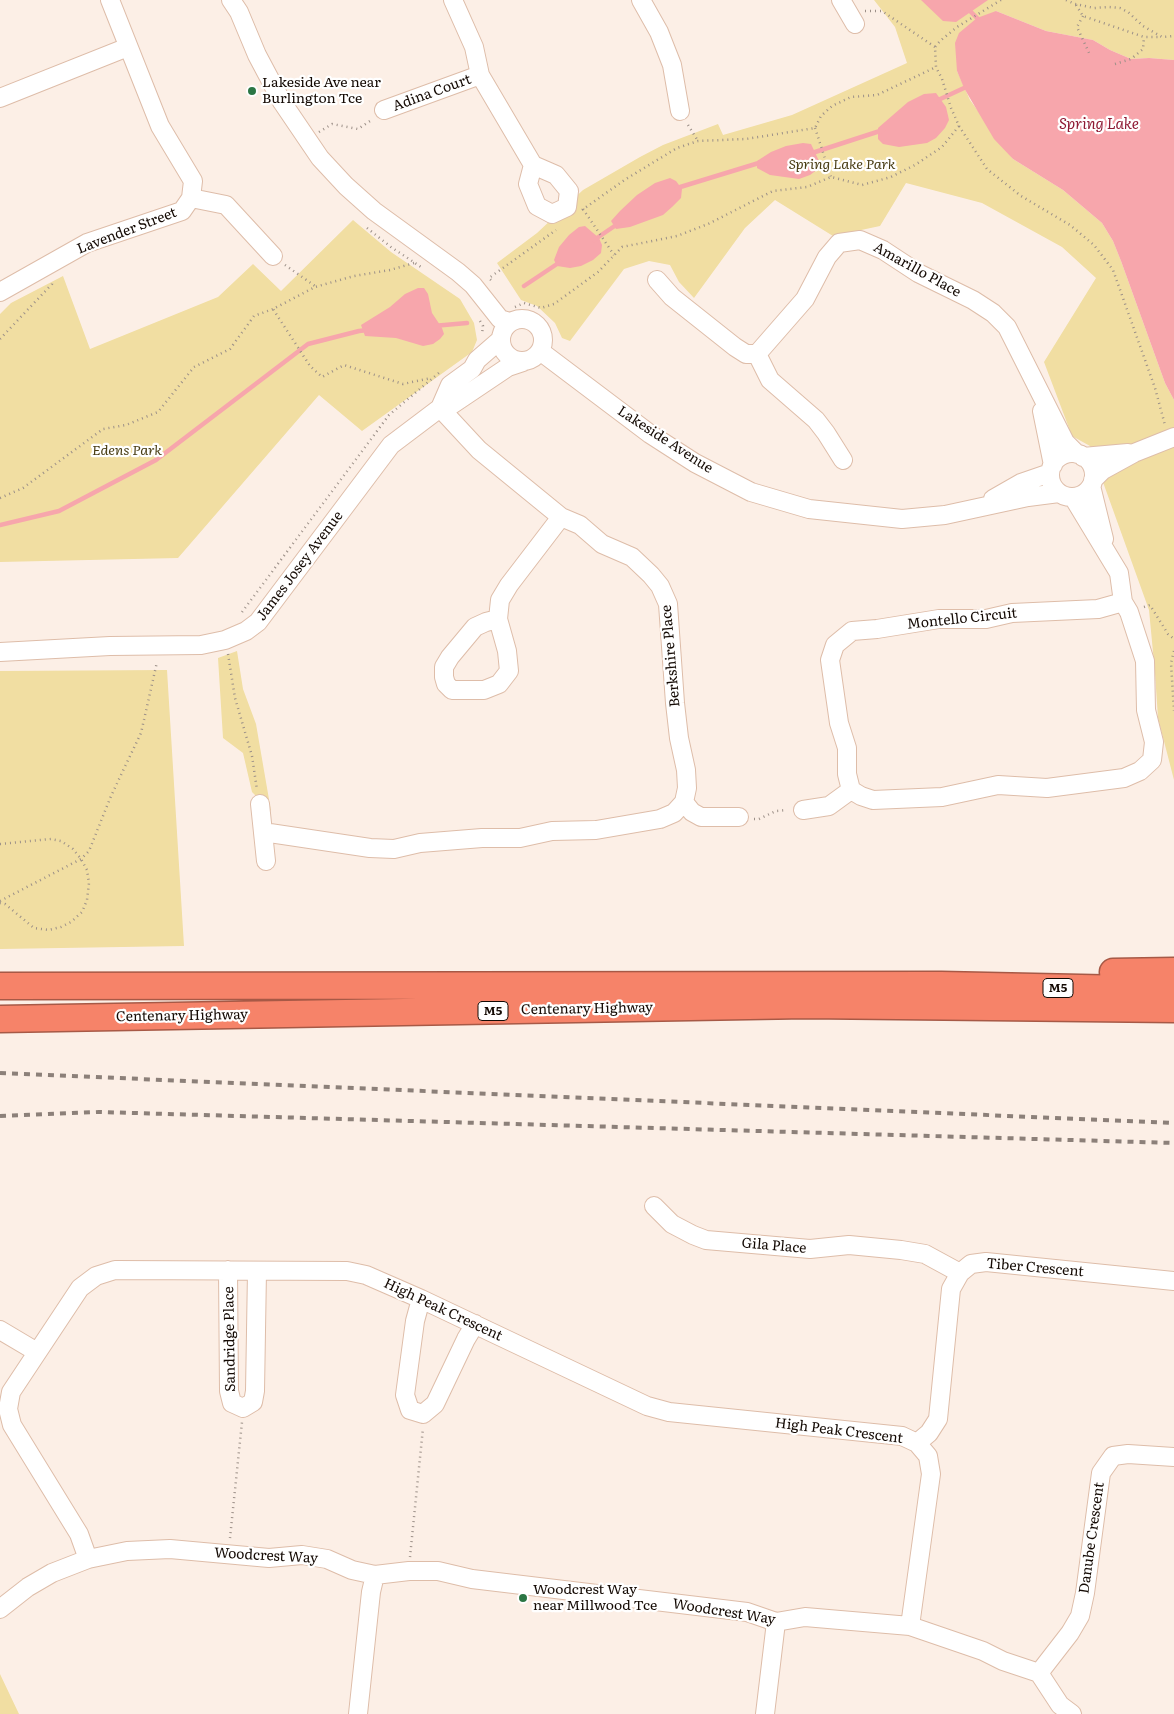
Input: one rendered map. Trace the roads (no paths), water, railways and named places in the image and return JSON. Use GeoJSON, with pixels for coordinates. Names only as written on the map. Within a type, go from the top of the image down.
{"type":"FeatureCollection","features":[{"type":"Feature","properties":{"kind":"highway"},"geometry":{"type":"LineString","coordinates":[[941,985],[961,979],[1174,970]]}},
{"type":"Feature","properties":{"kind":"highway","name":"Centenary Highway"},"geometry":{"type":"LineString","coordinates":[[0,986],[375,984],[941,985],[1174,990]]}},
{"type":"Feature","properties":{"kind":"highway","name":"Centenary Highway"},"geometry":{"type":"LineString","coordinates":[[0,1019],[806,1005],[1174,1009]]}},
{"type":"Feature","properties":{"kind":"street","name":"Lavender Street"},"geometry":{"type":"LineString","coordinates":[[0,292],[87,244],[182,212],[191,198],[193,181],[160,126],[110,0]]}},
{"type":"Feature","properties":{"kind":"street"},"geometry":{"type":"LineString","coordinates":[[453,0],[474,47],[480,75],[534,165]]}},
{"type":"Feature","properties":{"kind":"street"},"geometry":{"type":"LineString","coordinates":[[641,0],[659,32],[672,65],[680,111]]}},
{"type":"Feature","properties":{"kind":"street"},"geometry":{"type":"LineString","coordinates":[[236,4],[257,55],[282,102],[326,165],[374,211],[473,285],[500,318],[511,315],[536,325],[543,338],[540,351],[530,360],[523,362],[510,359],[505,354],[500,340],[502,331],[511,315]]}},
{"type":"Feature","properties":{"kind":"street"},"geometry":{"type":"LineString","coordinates":[[0,98],[128,47]]}},
{"type":"Feature","properties":{"kind":"street","name":"Adina Court"},"geometry":{"type":"LineString","coordinates":[[384,110],[480,75]]}},
{"type":"Feature","properties":{"kind":"street"},"geometry":{"type":"LineString","coordinates":[[191,198],[226,205],[273,256]]}},
{"type":"Feature","properties":{"kind":"street","name":"Amarillo Place"},"geometry":{"type":"LineString","coordinates":[[757,354],[805,299],[827,257],[839,243],[860,240],[883,250],[918,273],[973,300],[993,313],[1007,327],[1065,442],[1080,455]]}},
{"type":"Feature","properties":{"kind":"street"},"geometry":{"type":"LineString","coordinates":[[657,280],[672,297],[735,347],[746,354],[757,354],[770,380],[816,420],[843,460]]}},
{"type":"Feature","properties":{"kind":"street","name":"James Josey Avenue"},"geometry":{"type":"LineString","coordinates":[[440,408],[450,385],[472,369],[477,360],[500,340]]}},
{"type":"Feature","properties":{"kind":"street","name":"Lakeside Avenue"},"geometry":{"type":"LineString","coordinates":[[540,351],[650,434],[695,463],[751,492],[810,508],[902,519],[944,515],[1028,497],[1066,495]]}},
{"type":"Feature","properties":{"kind":"street","name":"James Josey Avenue"},"geometry":{"type":"LineString","coordinates":[[0,652],[110,646],[201,646],[225,640],[246,631],[258,622],[392,446],[440,408],[450,406],[508,367],[523,362]]}},
{"type":"Feature","properties":{"kind":"street","name":"Amarillo Place"},"geometry":{"type":"LineString","coordinates":[[1036,385],[1050,446],[1051,469]]}},
{"type":"Feature","properties":{"kind":"street","name":"Berkshire Place"},"geometry":{"type":"LineString","coordinates":[[440,408],[479,450],[561,517],[580,525],[602,544],[632,557],[660,586],[668,604],[674,703],[686,770],[687,788],[684,802]]}},
{"type":"Feature","properties":{"kind":"street"},"geometry":{"type":"LineString","coordinates":[[1066,495],[1080,496],[1086,492],[1104,470],[1134,453],[1171,438]]}},
{"type":"Feature","properties":{"kind":"street"},"geometry":{"type":"LineString","coordinates":[[803,810],[828,806],[851,790],[861,796],[874,800],[942,797],[998,785],[1047,788],[1124,778],[1140,772],[1152,760],[1154,742],[1146,710],[1145,661],[1126,607],[1119,573],[1095,532],[1066,495],[1054,488],[1051,469],[1063,455],[1134,453]]}},
{"type":"Feature","properties":{"kind":"street"},"geometry":{"type":"LineString","coordinates":[[1080,455],[1092,466],[1092,483],[1110,559]]}},
{"type":"Feature","properties":{"kind":"street","name":"Lakeside Avenue"},"geometry":{"type":"LineString","coordinates":[[980,507],[1021,483],[1051,469]]}},
{"type":"Feature","properties":{"kind":"street"},"geometry":{"type":"LineString","coordinates":[[498,620],[500,600],[509,585],[561,517]]}},
{"type":"Feature","properties":{"kind":"street","name":"Montello Circuit"},"geometry":{"type":"LineString","coordinates":[[851,790],[848,774],[848,748],[840,723],[830,660],[834,644],[852,631],[877,630],[939,619],[986,619],[1012,612],[1126,607]]}},
{"type":"Feature","properties":{"kind":"street"},"geometry":{"type":"LineString","coordinates":[[263,832],[370,848],[394,849],[420,843],[482,838],[520,838],[552,831],[596,830],[660,819],[674,813],[684,802],[692,812],[701,817],[738,817]]}},
{"type":"Feature","properties":{"kind":"street"},"geometry":{"type":"LineString","coordinates":[[260,804],[266,861]]}},
{"type":"Feature","properties":{"kind":"street","name":"Gila Place"},"geometry":{"type":"LineString","coordinates":[[654,1206],[672,1224],[693,1236],[706,1240],[810,1250],[849,1244],[900,1250],[925,1254],[960,1274]]}},
{"type":"Feature","properties":{"kind":"street","name":"Tiber Crescent"},"geometry":{"type":"LineString","coordinates":[[960,1274],[971,1264],[986,1262],[1174,1281]]}},
{"type":"Feature","properties":{"kind":"street","name":"High Peak Crescent"},"geometry":{"type":"LineString","coordinates":[[88,1559],[79,1534],[12,1425],[8,1409],[11,1392],[80,1288],[96,1276],[115,1270],[347,1271],[366,1275],[421,1299],[647,1406],[668,1412],[902,1436],[917,1443],[928,1456],[931,1474],[910,1626]]}},
{"type":"Feature","properties":{"kind":"street","name":"Sandridge Place"},"geometry":{"type":"LineString","coordinates":[[228,1270],[229,1391],[232,1403],[243,1408],[253,1402],[255,1391],[257,1271]]}},
{"type":"Feature","properties":{"kind":"street"},"geometry":{"type":"LineString","coordinates":[[917,1443],[929,1434],[938,1419],[951,1290],[960,1274]]}},
{"type":"Feature","properties":{"kind":"street"},"geometry":{"type":"LineString","coordinates":[[421,1299],[415,1321],[405,1395],[410,1410],[423,1414],[436,1404],[466,1339],[475,1324]]}},
{"type":"Feature","properties":{"kind":"street"},"geometry":{"type":"LineString","coordinates":[[0,1330],[37,1352]]}},
{"type":"Feature","properties":{"kind":"street","name":"Danube Crescent"},"geometry":{"type":"LineString","coordinates":[[1039,1672],[1070,1633],[1080,1616],[1101,1473],[1113,1456],[1128,1454],[1174,1457]]}},
{"type":"Feature","properties":{"kind":"street","name":"Woodcrest Way"},"geometry":{"type":"LineString","coordinates":[[2,1606],[28,1587],[52,1573],[88,1559],[127,1551],[170,1549],[269,1558],[302,1555],[327,1559],[352,1570],[375,1575],[409,1571],[438,1571],[472,1579],[747,1612],[776,1622],[805,1617],[910,1626],[983,1651],[1003,1661],[1039,1672]]}},
{"type":"Feature","properties":{"kind":"street"},"geometry":{"type":"LineString","coordinates":[[358,1714],[371,1592],[375,1575]]}},
{"type":"Feature","properties":{"kind":"street"},"geometry":{"type":"LineString","coordinates":[[765,1714],[776,1622]]}},
{"type":"Feature","properties":{"kind":"street"},"geometry":{"type":"LineString","coordinates":[[1039,1672],[1060,1705],[1072,1714]]}},
{"type":"Feature","properties":{"kind":"water"},"geometry":{"type":"Polygon","coordinates":[[[921,0],[988,0],[956,22],[943,21],[921,0]]]}},
{"type":"Feature","properties":{"kind":"water","name":"Spring Lake"},"geometry":{"type":"Polygon","coordinates":[[[996,11],[1046,31],[1093,40],[1131,59],[1174,60],[1174,400],[1165,383],[1113,241],[1102,223],[1063,190],[1013,159],[994,139],[964,88],[957,71],[955,43],[959,33],[977,18],[996,11]]]}},
{"type":"Feature","properties":{"kind":"water"},"geometry":{"type":"Polygon","coordinates":[[[936,93],[946,107],[949,120],[936,138],[927,143],[899,147],[883,144],[878,139],[878,128],[908,102],[924,94],[936,93]]]}},
{"type":"Feature","properties":{"kind":"water"},"geometry":{"type":"Polygon","coordinates":[[[803,143],[811,144],[819,161],[818,169],[810,175],[799,179],[770,175],[757,168],[757,161],[771,152],[786,146],[803,143]]]}},
{"type":"Feature","properties":{"kind":"water"},"geometry":{"type":"Polygon","coordinates":[[[670,178],[676,181],[682,189],[681,198],[672,207],[663,215],[630,227],[616,229],[611,221],[620,211],[637,195],[655,183],[670,178]]]}},
{"type":"Feature","properties":{"kind":"water"},"geometry":{"type":"Polygon","coordinates":[[[585,226],[599,238],[602,245],[601,253],[593,260],[581,266],[570,268],[557,266],[554,260],[559,247],[569,235],[579,227],[585,226]]]}},
{"type":"Feature","properties":{"kind":"water"},"geometry":{"type":"Polygon","coordinates":[[[418,288],[424,288],[428,294],[432,313],[444,334],[440,339],[433,344],[423,346],[396,338],[365,336],[361,325],[390,307],[405,294],[418,288]]]}},
{"type":"Feature","properties":{"kind":"waterway"},"geometry":{"type":"LineString","coordinates":[[971,12],[977,18]]}},
{"type":"Feature","properties":{"kind":"waterway"},"geometry":{"type":"LineString","coordinates":[[936,101],[964,88]]}},
{"type":"Feature","properties":{"kind":"waterway"},"geometry":{"type":"LineString","coordinates":[[809,154],[883,130]]}},
{"type":"Feature","properties":{"kind":"waterway"},"geometry":{"type":"LineString","coordinates":[[677,188],[762,162]]}},
{"type":"Feature","properties":{"kind":"waterway"},"geometry":{"type":"LineString","coordinates":[[594,240],[619,223]]}},
{"type":"Feature","properties":{"kind":"waterway"},"geometry":{"type":"LineString","coordinates":[[524,286],[560,262]]}},
{"type":"Feature","properties":{"kind":"waterway"},"geometry":{"type":"LineString","coordinates":[[433,326],[467,323]]}},
{"type":"Feature","properties":{"kind":"waterway"},"geometry":{"type":"LineString","coordinates":[[0,525],[59,511],[156,460],[308,344],[368,330]]}},
{"type":"Feature","properties":{"kind":"railway"},"geometry":{"type":"LineString","coordinates":[[0,1073],[1174,1123]]}},
{"type":"Feature","properties":{"kind":"railway"},"geometry":{"type":"LineString","coordinates":[[0,1116],[99,1112],[1174,1143]]}},
{"type":"Feature","properties":{"kind":"place","name":"Lakeside Ave near Burlington Tce"},"geometry":{"type":"Point","coordinates":[252,91]}},
{"type":"Feature","properties":{"kind":"place","name":"Woodcrest Way near Millwood Tce"},"geometry":{"type":"Point","coordinates":[523,1598]}},
{"type":"Feature","properties":{"kind":"park label","name":"Spring Lake Park"},"geometry":{"type":"Point","coordinates":[842,165]}},
{"type":"Feature","properties":{"kind":"park label","name":"Edens Park"},"geometry":{"type":"Point","coordinates":[127,451]}}]}
